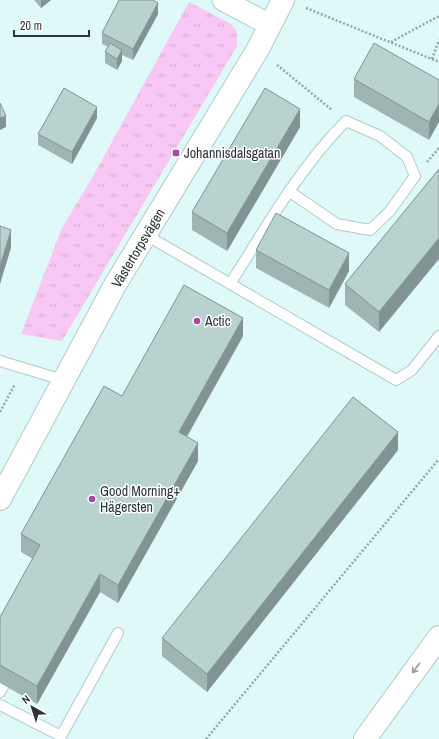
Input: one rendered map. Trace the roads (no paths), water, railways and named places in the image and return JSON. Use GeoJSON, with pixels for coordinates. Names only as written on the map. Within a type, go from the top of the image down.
{"type":"FeatureCollection","features":[{"type":"Feature","properties":{"kind":"main road","name":"Västertorpsvägen"},"geometry":{"type":"LineString","coordinates":[[0,499],[115,285],[258,49],[270,25],[292,3]]}},
{"type":"Feature","properties":{"kind":"main road"},"geometry":{"type":"LineString","coordinates":[[365,739],[439,637]]}},
{"type":"Feature","properties":{"kind":"main road"},"geometry":{"type":"LineString","coordinates":[[354,739],[387,707]]}},
{"type":"Feature","properties":{"kind":"street"},"geometry":{"type":"LineString","coordinates":[[223,0],[270,25]]}},
{"type":"Feature","properties":{"kind":"lane"},"geometry":{"type":"LineString","coordinates":[[230,284],[290,192],[328,139],[346,121],[380,136],[407,157],[415,176],[390,211],[370,230],[337,224],[290,192]]}},
{"type":"Feature","properties":{"kind":"lane"},"geometry":{"type":"LineString","coordinates":[[146,235],[396,380],[412,370],[439,336]]}},
{"type":"Feature","properties":{"kind":"lane"},"geometry":{"type":"LineString","coordinates":[[0,361],[63,380]]}},
{"type":"Feature","properties":{"kind":"lane"},"geometry":{"type":"LineString","coordinates":[[0,706],[61,736],[118,633]]}},
{"type":"Feature","properties":{"kind":"place","name":"Johannisdalsgatan"},"geometry":{"type":"Point","coordinates":[176,153]}},
{"type":"Feature","properties":{"kind":"place","name":"Actic"},"geometry":{"type":"Point","coordinates":[197,321]}},
{"type":"Feature","properties":{"kind":"place","name":"Good Morning+ Hägersten"},"geometry":{"type":"Point","coordinates":[92,499]}}]}
